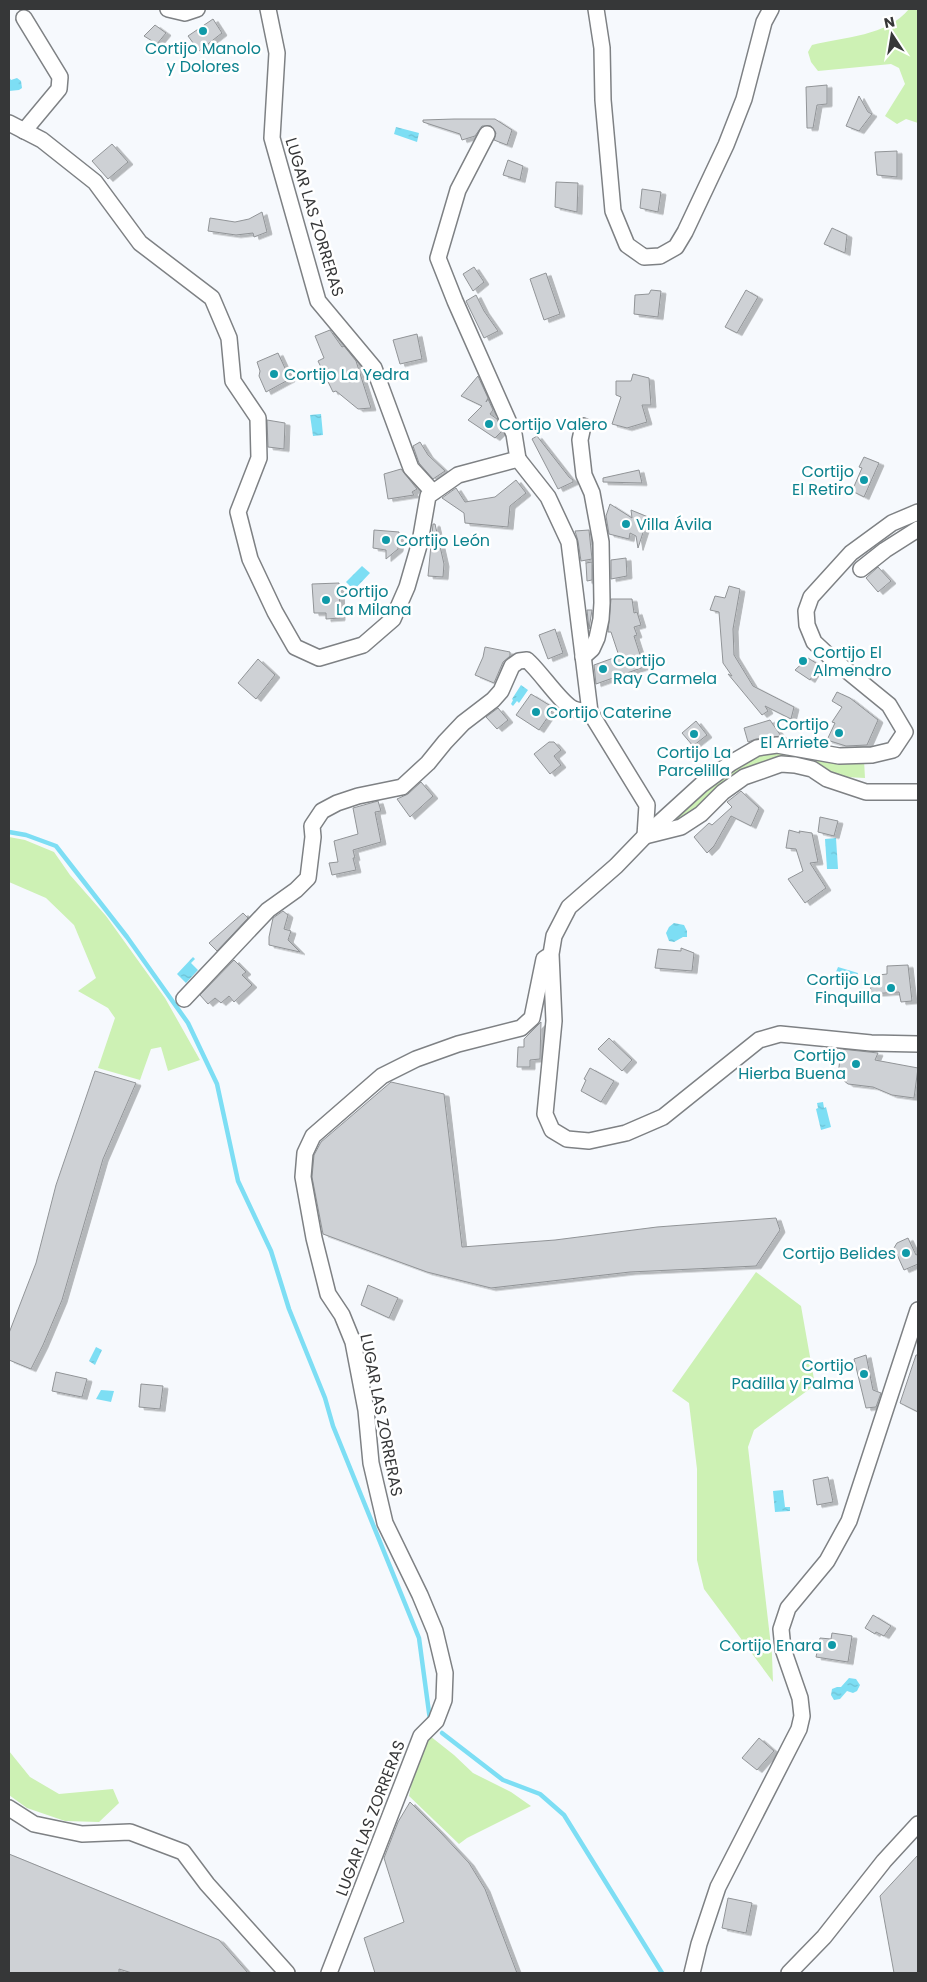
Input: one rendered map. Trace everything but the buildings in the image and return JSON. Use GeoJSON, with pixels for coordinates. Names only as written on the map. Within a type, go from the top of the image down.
{"type":"FeatureCollection","features":[{"type":"Feature","properties":{"kind":"street"},"geometry":{"type":"LineString","coordinates":[[168,9],[185,14],[197,9]]}},
{"type":"Feature","properties":{"kind":"street","name":"LUGAR LAS ZORRERAS"},"geometry":{"type":"LineString","coordinates":[[268,9],[277,53],[272,138],[318,301],[374,368],[410,468],[433,492]]}},
{"type":"Feature","properties":{"kind":"street"},"geometry":{"type":"LineString","coordinates":[[596,9],[602,48],[604,110],[613,211],[627,246],[644,258],[660,256],[676,247],[686,232],[726,145],[744,99],[764,22],[771,9]]}},
{"type":"Feature","properties":{"kind":"street"},"geometry":{"type":"LineString","coordinates":[[24,18],[60,77],[59,89],[24,131]]}},
{"type":"Feature","properties":{"kind":"street"},"geometry":{"type":"LineString","coordinates":[[9,123],[42,140],[95,182],[140,243],[212,298],[229,338],[232,381],[258,418],[259,458],[238,512],[240,521],[250,559],[275,612],[295,647],[319,658],[363,645],[393,619],[407,587],[420,542],[428,496],[458,475],[518,459]]}},
{"type":"Feature","properties":{"kind":"street"},"geometry":{"type":"LineString","coordinates":[[487,134],[458,190],[438,258],[514,434],[518,459],[548,496],[569,542],[590,712],[646,806],[644,836]]}},
{"type":"Feature","properties":{"kind":"street"},"geometry":{"type":"LineString","coordinates":[[583,426],[580,440],[584,475],[592,493],[601,542],[602,603],[597,638],[592,649],[584,657]]}},
{"type":"Feature","properties":{"kind":"street"},"geometry":{"type":"LineString","coordinates":[[918,512],[892,523],[852,553],[811,597],[806,611],[807,625],[814,642],[889,705],[905,732],[893,750],[872,755],[839,756],[777,745],[757,748],[731,763],[701,785],[644,836],[616,866],[569,907],[554,936],[550,954],[554,1021],[545,1114],[552,1130],[567,1140],[590,1141],[626,1133],[663,1117],[759,1040],[780,1034],[871,1043],[918,1044]]}},
{"type":"Feature","properties":{"kind":"street"},"geometry":{"type":"LineString","coordinates":[[861,568],[918,529]]}},
{"type":"Feature","properties":{"kind":"street"},"geometry":{"type":"LineString","coordinates":[[184,999],[268,910],[296,890],[308,878],[313,837],[312,826],[322,811],[337,803],[358,796],[402,787],[428,763],[445,742],[493,700],[505,685],[512,666],[519,661],[527,660],[536,668],[559,696],[573,709],[590,712]]}},
{"type":"Feature","properties":{"kind":"street"},"geometry":{"type":"LineString","coordinates":[[644,836],[681,827],[701,814],[723,792],[744,777],[781,764],[812,769],[827,778],[866,792],[918,792]]}},
{"type":"Feature","properties":{"kind":"street","name":"LUGAR LAS ZORRERAS"},"geometry":{"type":"LineString","coordinates":[[329,1973],[421,1736],[436,1721],[444,1700],[445,1673],[435,1631],[420,1595],[385,1523],[372,1463],[366,1410],[353,1342],[342,1315],[328,1294],[314,1238],[303,1177],[305,1153],[313,1136],[382,1076],[416,1059],[449,1047],[521,1028],[532,1018],[544,959],[550,954]]}},
{"type":"Feature","properties":{"kind":"street"},"geometry":{"type":"LineString","coordinates":[[692,1973],[699,1944],[718,1886],[799,1729],[802,1716],[800,1698],[783,1649],[781,1629],[788,1608],[827,1561],[849,1521],[918,1310]]}},
{"type":"Feature","properties":{"kind":"street"},"geometry":{"type":"LineString","coordinates":[[9,1808],[34,1824],[82,1834],[130,1832],[183,1852],[207,1884],[287,1973]]}},
{"type":"Feature","properties":{"kind":"street"},"geometry":{"type":"LineString","coordinates":[[789,1973],[824,1937],[884,1861],[918,1824]]}},
{"type":"Feature","properties":{"kind":"green space"},"geometry":{"type":"Polygon","coordinates":[[[909,9],[918,9],[918,123],[906,119],[897,124],[885,116],[905,84],[899,68],[891,64],[818,71],[811,62],[808,52],[812,45],[864,34],[889,25],[909,9]]]}},
{"type":"Feature","properties":{"kind":"green space"},"geometry":{"type":"Polygon","coordinates":[[[787,751],[864,760],[865,778],[845,777],[813,764],[781,760],[700,812],[670,824],[703,788],[754,756],[787,751]]]}},
{"type":"Feature","properties":{"kind":"green space"},"geometry":{"type":"Polygon","coordinates":[[[9,837],[25,840],[54,852],[70,875],[106,916],[165,998],[200,1060],[168,1071],[161,1047],[151,1049],[140,1080],[98,1068],[115,1018],[108,1008],[78,991],[96,978],[74,925],[46,898],[9,882],[9,837]]]}},
{"type":"Feature","properties":{"kind":"green space"},"geometry":{"type":"Polygon","coordinates":[[[756,1272],[801,1306],[815,1385],[754,1430],[748,1447],[772,1655],[773,1682],[704,1589],[697,1560],[697,1469],[689,1403],[672,1391],[756,1272]]]}},
{"type":"Feature","properties":{"kind":"green space"},"geometry":{"type":"Polygon","coordinates":[[[430,1736],[473,1773],[511,1792],[531,1806],[467,1838],[459,1844],[409,1796],[412,1781],[430,1736]]]}},
{"type":"Feature","properties":{"kind":"green space"},"geometry":{"type":"Polygon","coordinates":[[[9,1751],[30,1777],[59,1794],[113,1789],[119,1803],[99,1822],[65,1821],[27,1808],[9,1795],[9,1751]]]}},
{"type":"Feature","properties":{"kind":"water"},"geometry":{"type":"Polygon","coordinates":[[[9,77],[11,80],[17,78],[21,81],[22,88],[9,91],[9,77]]]}},
{"type":"Feature","properties":{"kind":"water"},"geometry":{"type":"Polygon","coordinates":[[[396,127],[419,133],[417,142],[394,134],[396,127]]]}},
{"type":"Feature","properties":{"kind":"water"},"geometry":{"type":"Polygon","coordinates":[[[321,414],[323,435],[313,436],[310,415],[321,414]]]}},
{"type":"Feature","properties":{"kind":"water"},"geometry":{"type":"Polygon","coordinates":[[[362,566],[370,573],[354,590],[346,582],[362,566]]]}},
{"type":"Feature","properties":{"kind":"water"},"geometry":{"type":"Polygon","coordinates":[[[521,685],[528,690],[519,703],[517,701],[513,706],[511,704],[512,699],[521,685]]]}},
{"type":"Feature","properties":{"kind":"water"},"geometry":{"type":"Polygon","coordinates":[[[836,838],[838,869],[827,869],[825,839],[836,838]]]}},
{"type":"Feature","properties":{"kind":"water"},"geometry":{"type":"Polygon","coordinates":[[[674,923],[684,925],[687,937],[674,942],[669,941],[666,933],[674,923]]]}},
{"type":"Feature","properties":{"kind":"water"},"geometry":{"type":"Polygon","coordinates":[[[193,957],[195,959],[191,963],[198,970],[186,983],[177,974],[193,957]]]}},
{"type":"Feature","properties":{"kind":"water"},"geometry":{"type":"Polygon","coordinates":[[[838,967],[858,973],[855,984],[834,977],[838,967]]]}},
{"type":"Feature","properties":{"kind":"water"},"geometry":{"type":"Polygon","coordinates":[[[823,1102],[831,1127],[821,1130],[816,1109],[818,1108],[817,1103],[823,1102]]]}},
{"type":"Feature","properties":{"kind":"water"},"geometry":{"type":"Polygon","coordinates":[[[96,1347],[102,1350],[95,1365],[89,1361],[96,1347]]]}},
{"type":"Feature","properties":{"kind":"water"},"geometry":{"type":"Polygon","coordinates":[[[101,1390],[114,1391],[111,1402],[96,1399],[101,1390]]]}},
{"type":"Feature","properties":{"kind":"water"},"geometry":{"type":"Polygon","coordinates":[[[783,1490],[785,1507],[790,1507],[790,1511],[775,1512],[773,1491],[783,1490]]]}},
{"type":"Feature","properties":{"kind":"water"},"geometry":{"type":"Polygon","coordinates":[[[849,1678],[856,1679],[860,1685],[857,1691],[853,1693],[847,1691],[840,1699],[834,1700],[831,1695],[832,1689],[841,1687],[849,1678]]]}},
{"type":"Feature","properties":{"kind":"waterway"},"geometry":{"type":"LineString","coordinates":[[9,832],[26,835],[56,846],[127,937],[188,1023],[217,1084],[238,1181],[271,1251],[289,1309],[325,1398],[333,1426],[419,1638],[430,1720]]}},
{"type":"Feature","properties":{"kind":"waterway"},"geometry":{"type":"LineString","coordinates":[[442,1733],[503,1780],[540,1794],[564,1815],[662,1973]]}},
{"type":"Feature","properties":{"kind":"place","name":"Cortijo Manolo y Dolores"},"geometry":{"type":"Point","coordinates":[203,31]}},
{"type":"Feature","properties":{"kind":"place","name":"Cortijo La Yedra"},"geometry":{"type":"Point","coordinates":[274,374]}},
{"type":"Feature","properties":{"kind":"place","name":"Cortijo Valero"},"geometry":{"type":"Point","coordinates":[489,424]}},
{"type":"Feature","properties":{"kind":"place","name":"Cortijo El Retiro"},"geometry":{"type":"Point","coordinates":[864,480]}},
{"type":"Feature","properties":{"kind":"place","name":"Villa Ávila"},"geometry":{"type":"Point","coordinates":[626,524]}},
{"type":"Feature","properties":{"kind":"place","name":"Cortijo León"},"geometry":{"type":"Point","coordinates":[386,540]}},
{"type":"Feature","properties":{"kind":"place","name":"Cortijo La Milana"},"geometry":{"type":"Point","coordinates":[326,600]}},
{"type":"Feature","properties":{"kind":"place","name":"Cortijo El Almendro"},"geometry":{"type":"Point","coordinates":[803,661]}},
{"type":"Feature","properties":{"kind":"place","name":"Cortijo Ray Carmela"},"geometry":{"type":"Point","coordinates":[603,669]}},
{"type":"Feature","properties":{"kind":"place","name":"Cortijo Caterine"},"geometry":{"type":"Point","coordinates":[536,712]}},
{"type":"Feature","properties":{"kind":"place","name":"Cortijo El Arriete"},"geometry":{"type":"Point","coordinates":[839,733]}},
{"type":"Feature","properties":{"kind":"place","name":"Cortijo La Parcelilla"},"geometry":{"type":"Point","coordinates":[694,734]}},
{"type":"Feature","properties":{"kind":"place","name":"Cortijo La Finquilla"},"geometry":{"type":"Point","coordinates":[891,988]}},
{"type":"Feature","properties":{"kind":"place","name":"Cortijo Hierba Buena"},"geometry":{"type":"Point","coordinates":[856,1064]}},
{"type":"Feature","properties":{"kind":"place","name":"Cortijo Belides"},"geometry":{"type":"Point","coordinates":[906,1253]}},
{"type":"Feature","properties":{"kind":"place","name":"Cortijo Padilla y Palma"},"geometry":{"type":"Point","coordinates":[864,1374]}},
{"type":"Feature","properties":{"kind":"place","name":"Cortijo Enara"},"geometry":{"type":"Point","coordinates":[832,1645]}}]}
